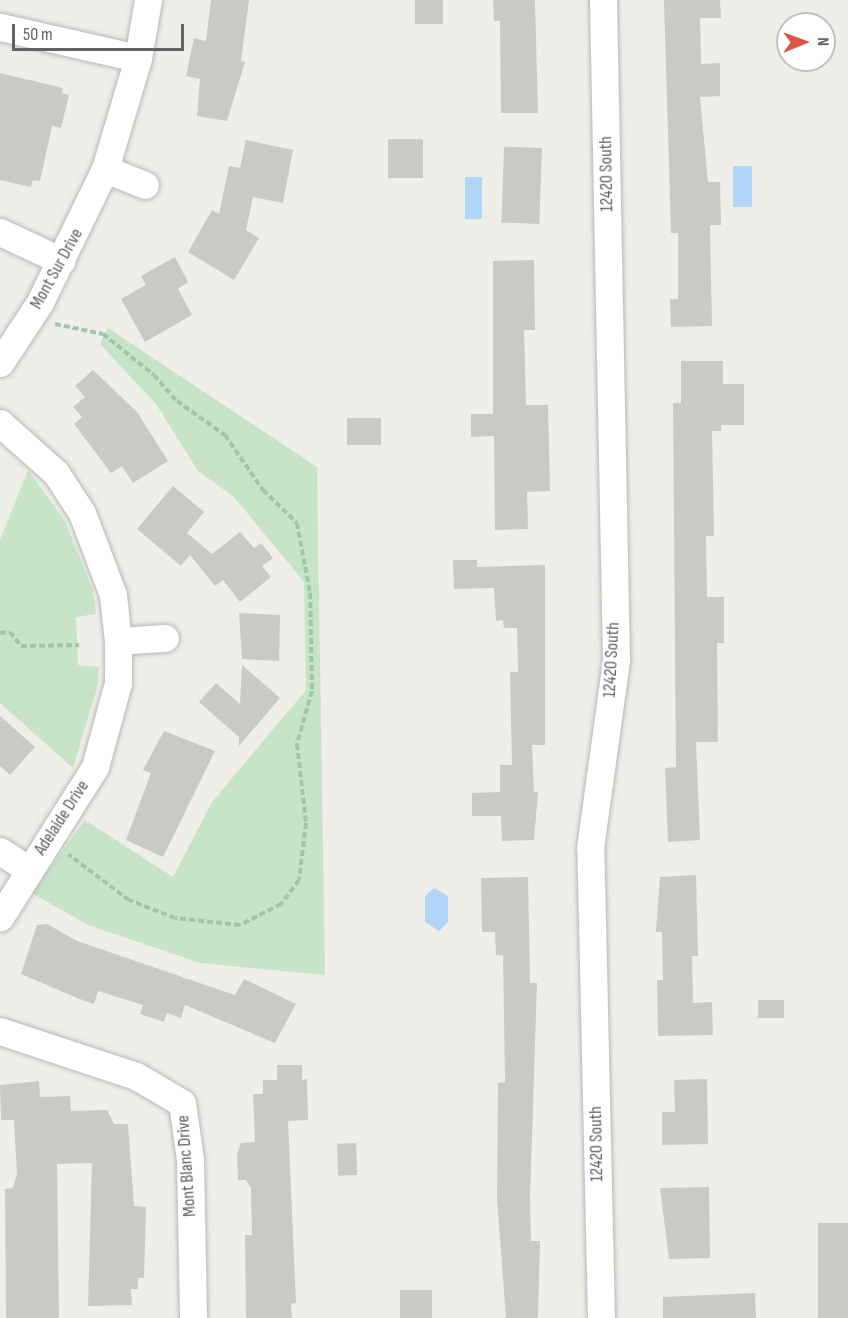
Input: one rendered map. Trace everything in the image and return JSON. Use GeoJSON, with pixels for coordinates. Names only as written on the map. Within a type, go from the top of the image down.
{"type":"FeatureCollection","features":[{"type":"Feature","properties":{"kind":"street","name":"Mont Sur Drive"},"geometry":{"type":"LineString","coordinates":[[0,363],[62,261],[105,170],[138,58],[148,0]]}},
{"type":"Feature","properties":{"kind":"street","name":"12420 South"},"geometry":{"type":"LineString","coordinates":[[601,1318],[590,848],[616,660],[603,0]]}},
{"type":"Feature","properties":{"kind":"street"},"geometry":{"type":"LineString","coordinates":[[0,27],[138,58]]}},
{"type":"Feature","properties":{"kind":"street"},"geometry":{"type":"LineString","coordinates":[[105,170],[144,185]]}},
{"type":"Feature","properties":{"kind":"street"},"geometry":{"type":"LineString","coordinates":[[0,232],[62,261]]}},
{"type":"Feature","properties":{"kind":"street","name":"Adelaide Drive"},"geometry":{"type":"LineString","coordinates":[[0,423],[56,473],[82,513],[113,595],[118,641],[118,683],[95,767],[28,869],[0,917]]}},
{"type":"Feature","properties":{"kind":"street"},"geometry":{"type":"LineString","coordinates":[[118,641],[165,639]]}},
{"type":"Feature","properties":{"kind":"street"},"geometry":{"type":"LineString","coordinates":[[0,851],[28,869]]}},
{"type":"Feature","properties":{"kind":"street","name":"Mont Blanc Drive"},"geometry":{"type":"LineString","coordinates":[[0,1031],[136,1076],[182,1103],[190,1159],[193,1318]]}},
{"type":"Feature","properties":{"kind":"path"},"geometry":{"type":"LineString","coordinates":[[53,324],[103,334],[177,401],[225,435],[263,490],[300,529],[311,604],[312,691],[297,744],[306,823],[298,880],[281,904],[240,926],[175,918],[129,900],[67,854]]}},
{"type":"Feature","properties":{"kind":"path"},"geometry":{"type":"LineString","coordinates":[[0,633],[10,632],[21,646],[79,645]]}},
{"type":"Feature","properties":{"kind":"green space"},"geometry":{"type":"Polygon","coordinates":[[[108,328],[317,467],[325,975],[200,963],[88,925],[32,893],[85,820],[173,877],[212,802],[306,690],[304,582],[234,497],[198,471],[156,404],[100,344],[108,328]]]}},
{"type":"Feature","properties":{"kind":"green space"},"geometry":{"type":"Polygon","coordinates":[[[28,470],[65,521],[93,591],[96,614],[76,617],[78,665],[99,667],[98,685],[73,768],[0,703],[0,540],[28,470]]]}},
{"type":"Feature","properties":{"kind":"water"},"geometry":{"type":"Polygon","coordinates":[[[733,166],[752,166],[752,207],[733,207],[733,166]]]}},
{"type":"Feature","properties":{"kind":"water"},"geometry":{"type":"Polygon","coordinates":[[[465,177],[482,177],[482,219],[465,219],[465,177]]]}},
{"type":"Feature","properties":{"kind":"water"},"geometry":{"type":"Polygon","coordinates":[[[434,888],[448,896],[448,922],[439,931],[425,922],[425,896],[434,888]]]}},
{"type":"Feature","properties":{"kind":"building"},"geometry":{"type":"Polygon","coordinates":[[[211,0],[249,0],[241,61],[245,62],[227,121],[197,116],[200,79],[186,76],[194,38],[206,41],[211,0]]]}},
{"type":"Feature","properties":{"kind":"building"},"geometry":{"type":"Polygon","coordinates":[[[415,0],[443,0],[443,24],[415,24],[415,0]]]}},
{"type":"Feature","properties":{"kind":"building"},"geometry":{"type":"Polygon","coordinates":[[[493,0],[535,0],[538,113],[501,113],[500,21],[494,21],[493,0]]]}},
{"type":"Feature","properties":{"kind":"building"},"geometry":{"type":"Polygon","coordinates":[[[664,0],[720,0],[721,18],[700,18],[701,64],[720,63],[720,96],[700,97],[708,182],[720,182],[721,225],[710,225],[712,326],[671,327],[670,299],[678,299],[678,233],[671,233],[664,0]]]}},
{"type":"Feature","properties":{"kind":"building"},"geometry":{"type":"Polygon","coordinates":[[[0,73],[63,88],[62,93],[69,95],[61,128],[52,126],[40,181],[33,180],[31,187],[0,180],[0,73]]]}},
{"type":"Feature","properties":{"kind":"building"},"geometry":{"type":"Polygon","coordinates":[[[388,139],[423,139],[423,178],[388,178],[388,139]]]}},
{"type":"Feature","properties":{"kind":"building"},"geometry":{"type":"Polygon","coordinates":[[[246,140],[293,150],[283,203],[253,197],[246,230],[259,238],[234,280],[188,252],[212,210],[219,214],[229,166],[240,168],[246,140]]]}},
{"type":"Feature","properties":{"kind":"building"},"geometry":{"type":"Polygon","coordinates":[[[504,147],[542,148],[539,224],[501,223],[504,147]]]}},
{"type":"Feature","properties":{"kind":"building"},"geometry":{"type":"Polygon","coordinates":[[[175,257],[188,282],[178,289],[192,315],[145,342],[121,299],[146,285],[141,276],[175,257]]]}},
{"type":"Feature","properties":{"kind":"building"},"geometry":{"type":"Polygon","coordinates":[[[534,260],[535,330],[524,330],[526,405],[548,405],[550,491],[527,492],[528,529],[495,530],[494,436],[471,437],[471,414],[493,414],[493,261],[534,260]]]}},
{"type":"Feature","properties":{"kind":"building"},"geometry":{"type":"Polygon","coordinates":[[[681,361],[723,361],[723,384],[744,384],[744,425],[721,425],[721,431],[712,431],[714,536],[706,536],[707,597],[724,597],[724,643],[717,643],[718,742],[696,742],[700,840],[668,842],[665,768],[676,767],[673,403],[681,403],[681,361]]]}},
{"type":"Feature","properties":{"kind":"building"},"geometry":{"type":"Polygon","coordinates":[[[93,370],[137,412],[168,461],[133,483],[122,466],[111,473],[74,424],[82,417],[73,407],[85,397],[75,386],[93,370]]]}},
{"type":"Feature","properties":{"kind":"building"},"geometry":{"type":"Polygon","coordinates":[[[347,418],[381,418],[381,445],[347,445],[347,418]]]}},
{"type":"Feature","properties":{"kind":"building"},"geometry":{"type":"Polygon","coordinates":[[[173,486],[204,512],[187,533],[212,554],[240,532],[254,548],[261,543],[273,558],[262,566],[271,577],[240,602],[223,580],[215,586],[190,555],[181,566],[137,529],[173,486]]]}},
{"type":"Feature","properties":{"kind":"building"},"geometry":{"type":"Polygon","coordinates":[[[453,560],[477,560],[477,567],[545,565],[545,745],[532,745],[534,792],[538,792],[534,840],[502,841],[501,816],[472,816],[472,793],[500,792],[500,765],[512,765],[510,672],[518,672],[517,628],[504,628],[503,620],[496,621],[494,588],[454,589],[453,560]]]}},
{"type":"Feature","properties":{"kind":"building"},"geometry":{"type":"Polygon","coordinates":[[[239,613],[280,615],[279,661],[242,659],[239,613]]]}},
{"type":"Feature","properties":{"kind":"building"},"geometry":{"type":"Polygon","coordinates":[[[242,665],[280,698],[239,746],[239,737],[199,702],[216,683],[240,704],[242,665]]]}},
{"type":"Feature","properties":{"kind":"building"},"geometry":{"type":"Polygon","coordinates":[[[0,716],[35,747],[10,775],[0,766],[0,716]]]}},
{"type":"Feature","properties":{"kind":"building"},"geometry":{"type":"Polygon","coordinates":[[[164,731],[215,751],[163,857],[126,840],[151,773],[143,770],[164,731]]]}},
{"type":"Feature","properties":{"kind":"building"},"geometry":{"type":"Polygon","coordinates":[[[696,875],[698,956],[692,956],[693,1003],[712,1002],[713,1035],[658,1036],[657,980],[663,980],[662,932],[656,932],[660,877],[696,875]]]}},
{"type":"Feature","properties":{"kind":"building"},"geometry":{"type":"Polygon","coordinates":[[[528,877],[530,983],[537,983],[530,1198],[531,1241],[540,1241],[538,1318],[506,1318],[497,1199],[498,1083],[505,1082],[503,955],[496,955],[495,932],[482,932],[481,878],[528,877]]]}},
{"type":"Feature","properties":{"kind":"building"},"geometry":{"type":"Polygon","coordinates":[[[47,924],[77,941],[235,995],[244,979],[296,1004],[275,1043],[185,1005],[181,1018],[167,1013],[164,1022],[140,1014],[143,1005],[98,991],[94,1004],[21,974],[37,925],[47,924]]]}},
{"type":"Feature","properties":{"kind":"building"},"geometry":{"type":"Polygon","coordinates":[[[758,1000],[784,1000],[784,1018],[758,1018],[758,1000]]]}},
{"type":"Feature","properties":{"kind":"building"},"geometry":{"type":"Polygon","coordinates":[[[277,1065],[302,1065],[302,1080],[307,1079],[308,1120],[288,1121],[296,1303],[291,1304],[292,1318],[246,1318],[245,1235],[252,1235],[251,1188],[246,1180],[238,1180],[237,1155],[241,1143],[255,1142],[253,1094],[263,1094],[263,1080],[277,1080],[277,1065]]]}},
{"type":"Feature","properties":{"kind":"building"},"geometry":{"type":"Polygon","coordinates":[[[707,1079],[708,1144],[662,1145],[662,1112],[675,1112],[674,1080],[707,1079]]]}},
{"type":"Feature","properties":{"kind":"building"},"geometry":{"type":"Polygon","coordinates":[[[39,1081],[40,1097],[70,1096],[71,1111],[107,1110],[114,1124],[128,1124],[134,1206],[146,1207],[144,1278],[138,1278],[138,1289],[131,1289],[132,1305],[88,1306],[92,1163],[57,1164],[59,1318],[6,1318],[5,1189],[13,1188],[17,1174],[14,1120],[1,1120],[0,1085],[39,1081]]]}},
{"type":"Feature","properties":{"kind":"building"},"geometry":{"type":"Polygon","coordinates":[[[356,1143],[357,1175],[338,1176],[337,1144],[356,1143]]]}},
{"type":"Feature","properties":{"kind":"building"},"geometry":{"type":"Polygon","coordinates":[[[709,1187],[710,1258],[669,1259],[660,1188],[709,1187]]]}},
{"type":"Feature","properties":{"kind":"building"},"geometry":{"type":"Polygon","coordinates":[[[818,1223],[848,1223],[848,1318],[818,1318],[818,1223]]]}},
{"type":"Feature","properties":{"kind":"building"},"geometry":{"type":"Polygon","coordinates":[[[400,1290],[432,1290],[432,1318],[400,1318],[400,1290]]]}},
{"type":"Feature","properties":{"kind":"building"},"geometry":{"type":"Polygon","coordinates":[[[755,1293],[756,1318],[663,1318],[663,1297],[755,1293]]]}}]}
